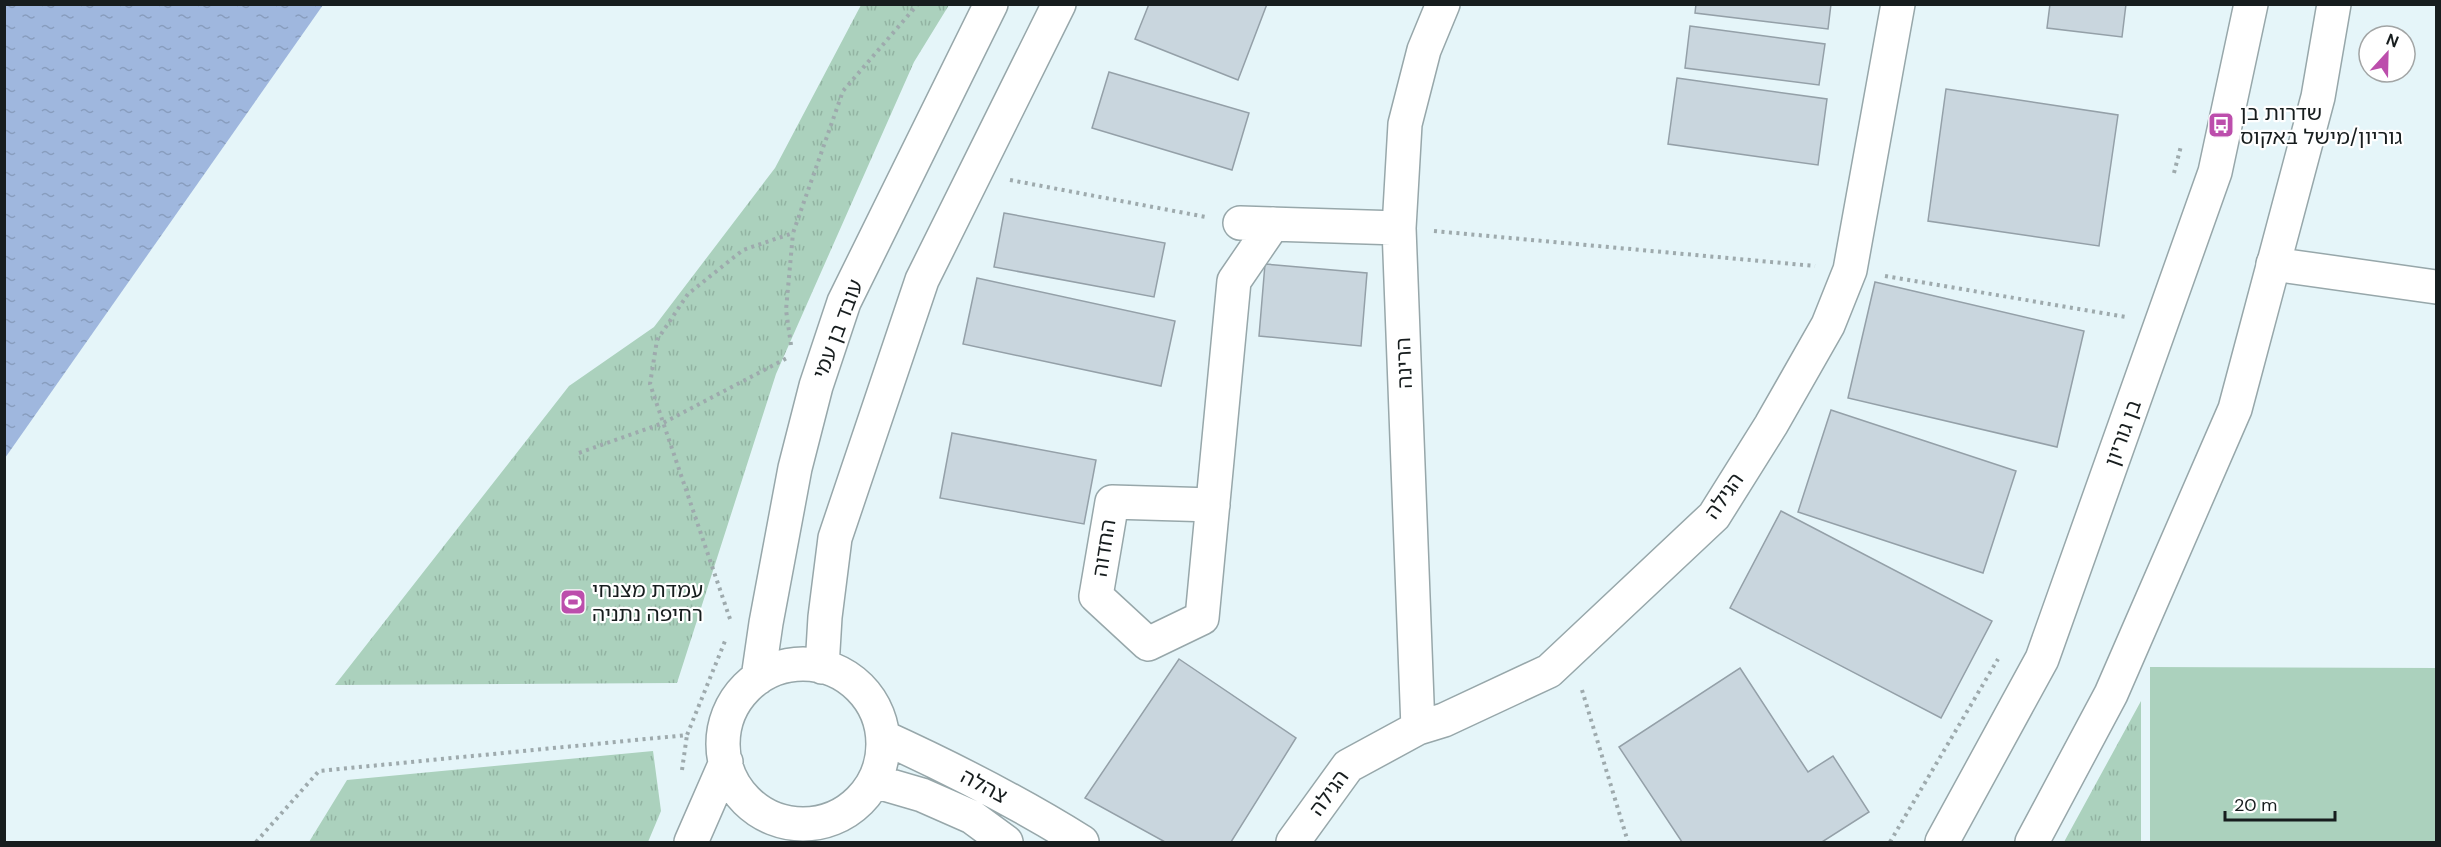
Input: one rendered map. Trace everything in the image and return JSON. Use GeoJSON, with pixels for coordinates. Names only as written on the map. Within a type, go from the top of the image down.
{"type":"FeatureCollection","features":[{"type":"Feature","properties":{"kind":"street","name":"עובד בן עמי"},"geometry":{"type":"LineString","coordinates":[[758,678],[765,623],[795,468],[816,386],[844,302],[991,4]]}},
{"type":"Feature","properties":{"kind":"street"},"geometry":{"type":"LineString","coordinates":[[822,667],[825,617],[836,538],[922,280],[1059,4]]}},
{"type":"Feature","properties":{"kind":"street","name":"הרינה"},"geometry":{"type":"LineString","coordinates":[[1418,728],[1399,228],[1405,124],[1424,50],[1443,4]]}},
{"type":"Feature","properties":{"kind":"street","name":"הגילה"},"geometry":{"type":"LineString","coordinates":[[1293,843],[1348,766],[1418,728],[1444,720],[1550,671],[1714,516],[1771,425],[1828,325],[1850,270],[1898,4]]}},
{"type":"Feature","properties":{"kind":"street","name":"בן גוריון"},"geometry":{"type":"LineString","coordinates":[[1942,843],[2042,659],[2215,171],[2251,4]]}},
{"type":"Feature","properties":{"kind":"street"},"geometry":{"type":"LineString","coordinates":[[2032,843],[2111,694],[2235,409],[2318,97],[2334,4]]}},
{"type":"Feature","properties":{"kind":"street"},"geometry":{"type":"LineString","coordinates":[[1240,223],[1399,228]]}},
{"type":"Feature","properties":{"kind":"street","name":"החדוה"},"geometry":{"type":"LineString","coordinates":[[1213,505],[1112,502],[1096,596],[1148,644],[1202,618],[1213,505],[1234,281],[1273,224]]}},
{"type":"Feature","properties":{"kind":"street"},"geometry":{"type":"LineString","coordinates":[[2273,264],[2436,287]]}},
{"type":"Feature","properties":{"kind":"street"},"geometry":{"type":"LineString","coordinates":[[801,663],[822,667],[833,669],[859,686],[877,712],[884,744],[878,774],[861,800],[835,818],[805,824],[782,832],[773,819],[747,802],[729,775],[722,744],[728,714],[746,687],[771,670],[801,663]]}},
{"type":"Feature","properties":{"kind":"street","name":"צהלה"},"geometry":{"type":"LineString","coordinates":[[882,737],[936,761],[1035,813],[1082,843]]}},
{"type":"Feature","properties":{"kind":"street"},"geometry":{"type":"LineString","coordinates":[[691,843],[726,762]]}},
{"type":"Feature","properties":{"kind":"street","name":"צהלה"},"geometry":{"type":"LineString","coordinates":[[874,781],[922,795],[972,818],[1006,843]]}},
{"type":"Feature","properties":{"kind":"path"},"geometry":{"type":"LineString","coordinates":[[579,453],[663,423],[792,355],[786,310],[793,233],[843,91],[918,4]]}},
{"type":"Feature","properties":{"kind":"path"},"geometry":{"type":"LineString","coordinates":[[2171,184],[2183,140]]}},
{"type":"Feature","properties":{"kind":"path"},"geometry":{"type":"LineString","coordinates":[[976,174],[1240,223]]}},
{"type":"Feature","properties":{"kind":"path"},"geometry":{"type":"LineString","coordinates":[[1399,228],[1850,270],[2162,324]]}},
{"type":"Feature","properties":{"kind":"path"},"geometry":{"type":"LineString","coordinates":[[732,625],[650,384],[657,340],[688,294],[743,250],[793,233]]}},
{"type":"Feature","properties":{"kind":"path"},"geometry":{"type":"LineString","coordinates":[[256,843],[319,771],[687,735],[727,636]]}},
{"type":"Feature","properties":{"kind":"path"},"geometry":{"type":"LineString","coordinates":[[1570,652],[1628,843]]}},
{"type":"Feature","properties":{"kind":"path"},"geometry":{"type":"LineString","coordinates":[[1890,843],[2002,652]]}},
{"type":"Feature","properties":{"kind":"green space"},"geometry":{"type":"Polygon","coordinates":[[[861,5],[949,5],[914,62],[776,374],[677,683],[335,685],[569,386],[654,327],[775,168],[861,5]]]}},
{"type":"Feature","properties":{"kind":"green space"},"geometry":{"type":"Polygon","coordinates":[[[2150,667],[2436,668],[2436,842],[2150,842],[2150,667]]]}},
{"type":"Feature","properties":{"kind":"green space"},"geometry":{"type":"Polygon","coordinates":[[[2141,701],[2141,842],[2064,842],[2141,701]]]}},
{"type":"Feature","properties":{"kind":"green space"},"geometry":{"type":"Polygon","coordinates":[[[653,751],[661,811],[648,842],[309,842],[347,780],[653,751]]]}},
{"type":"Feature","properties":{"kind":"water"},"geometry":{"type":"Polygon","coordinates":[[[4,5],[323,5],[5,458],[4,5]]]}},
{"type":"Feature","properties":{"kind":"building"},"geometry":{"type":"Polygon","coordinates":[[[1149,4],[1267,4],[1238,80],[1135,39],[1149,4]]]}},
{"type":"Feature","properties":{"kind":"building"},"geometry":{"type":"Polygon","coordinates":[[[1696,4],[1831,4],[1828,29],[1695,13],[1696,4]]]}},
{"type":"Feature","properties":{"kind":"building"},"geometry":{"type":"Polygon","coordinates":[[[2050,4],[2126,4],[2122,37],[2047,28],[2050,4]]]}},
{"type":"Feature","properties":{"kind":"building"},"geometry":{"type":"Polygon","coordinates":[[[1690,26],[1825,44],[1819,85],[1685,68],[1690,26]]]}},
{"type":"Feature","properties":{"kind":"building"},"geometry":{"type":"Polygon","coordinates":[[[1109,72],[1249,113],[1232,170],[1092,128],[1109,72]]]}},
{"type":"Feature","properties":{"kind":"building"},"geometry":{"type":"Polygon","coordinates":[[[1677,78],[1827,99],[1818,165],[1668,144],[1677,78]]]}},
{"type":"Feature","properties":{"kind":"building"},"geometry":{"type":"Polygon","coordinates":[[[1946,89],[2118,115],[2099,246],[1928,221],[1946,89]]]}},
{"type":"Feature","properties":{"kind":"building"},"geometry":{"type":"Polygon","coordinates":[[[1004,213],[1165,243],[1154,297],[994,267],[1004,213]]]}},
{"type":"Feature","properties":{"kind":"building"},"geometry":{"type":"Polygon","coordinates":[[[1265,264],[1367,273],[1361,346],[1259,336],[1265,264]]]}},
{"type":"Feature","properties":{"kind":"building"},"geometry":{"type":"Polygon","coordinates":[[[977,278],[1175,321],[1161,386],[963,344],[977,278]]]}},
{"type":"Feature","properties":{"kind":"building"},"geometry":{"type":"Polygon","coordinates":[[[1875,282],[2084,331],[2057,447],[1848,398],[1875,282]]]}},
{"type":"Feature","properties":{"kind":"building"},"geometry":{"type":"Polygon","coordinates":[[[1831,410],[2016,471],[1983,573],[1798,512],[1831,410]]]}},
{"type":"Feature","properties":{"kind":"building"},"geometry":{"type":"Polygon","coordinates":[[[952,433],[1096,460],[1084,524],[940,498],[952,433]]]}},
{"type":"Feature","properties":{"kind":"building"},"geometry":{"type":"Polygon","coordinates":[[[1781,511],[1992,621],[1941,718],[1730,608],[1781,511]]]}},
{"type":"Feature","properties":{"kind":"building"},"geometry":{"type":"Polygon","coordinates":[[[1179,659],[1296,738],[1231,842],[1165,842],[1085,798],[1179,659]]]}},
{"type":"Feature","properties":{"kind":"building"},"geometry":{"type":"Polygon","coordinates":[[[1740,668],[1808,772],[1833,756],[1869,812],[1822,842],[1682,842],[1619,747],[1740,668]]]}},
{"type":"Feature","properties":{"kind":"place","name":"שדרות בן גוריון/מישל באקוס"},"geometry":{"type":"Point","coordinates":[2221,125]}},
{"type":"Feature","properties":{"kind":"place","name":"עמדת מצנחי רחיפה נתניה"},"geometry":{"type":"Point","coordinates":[573,602]}}]}
